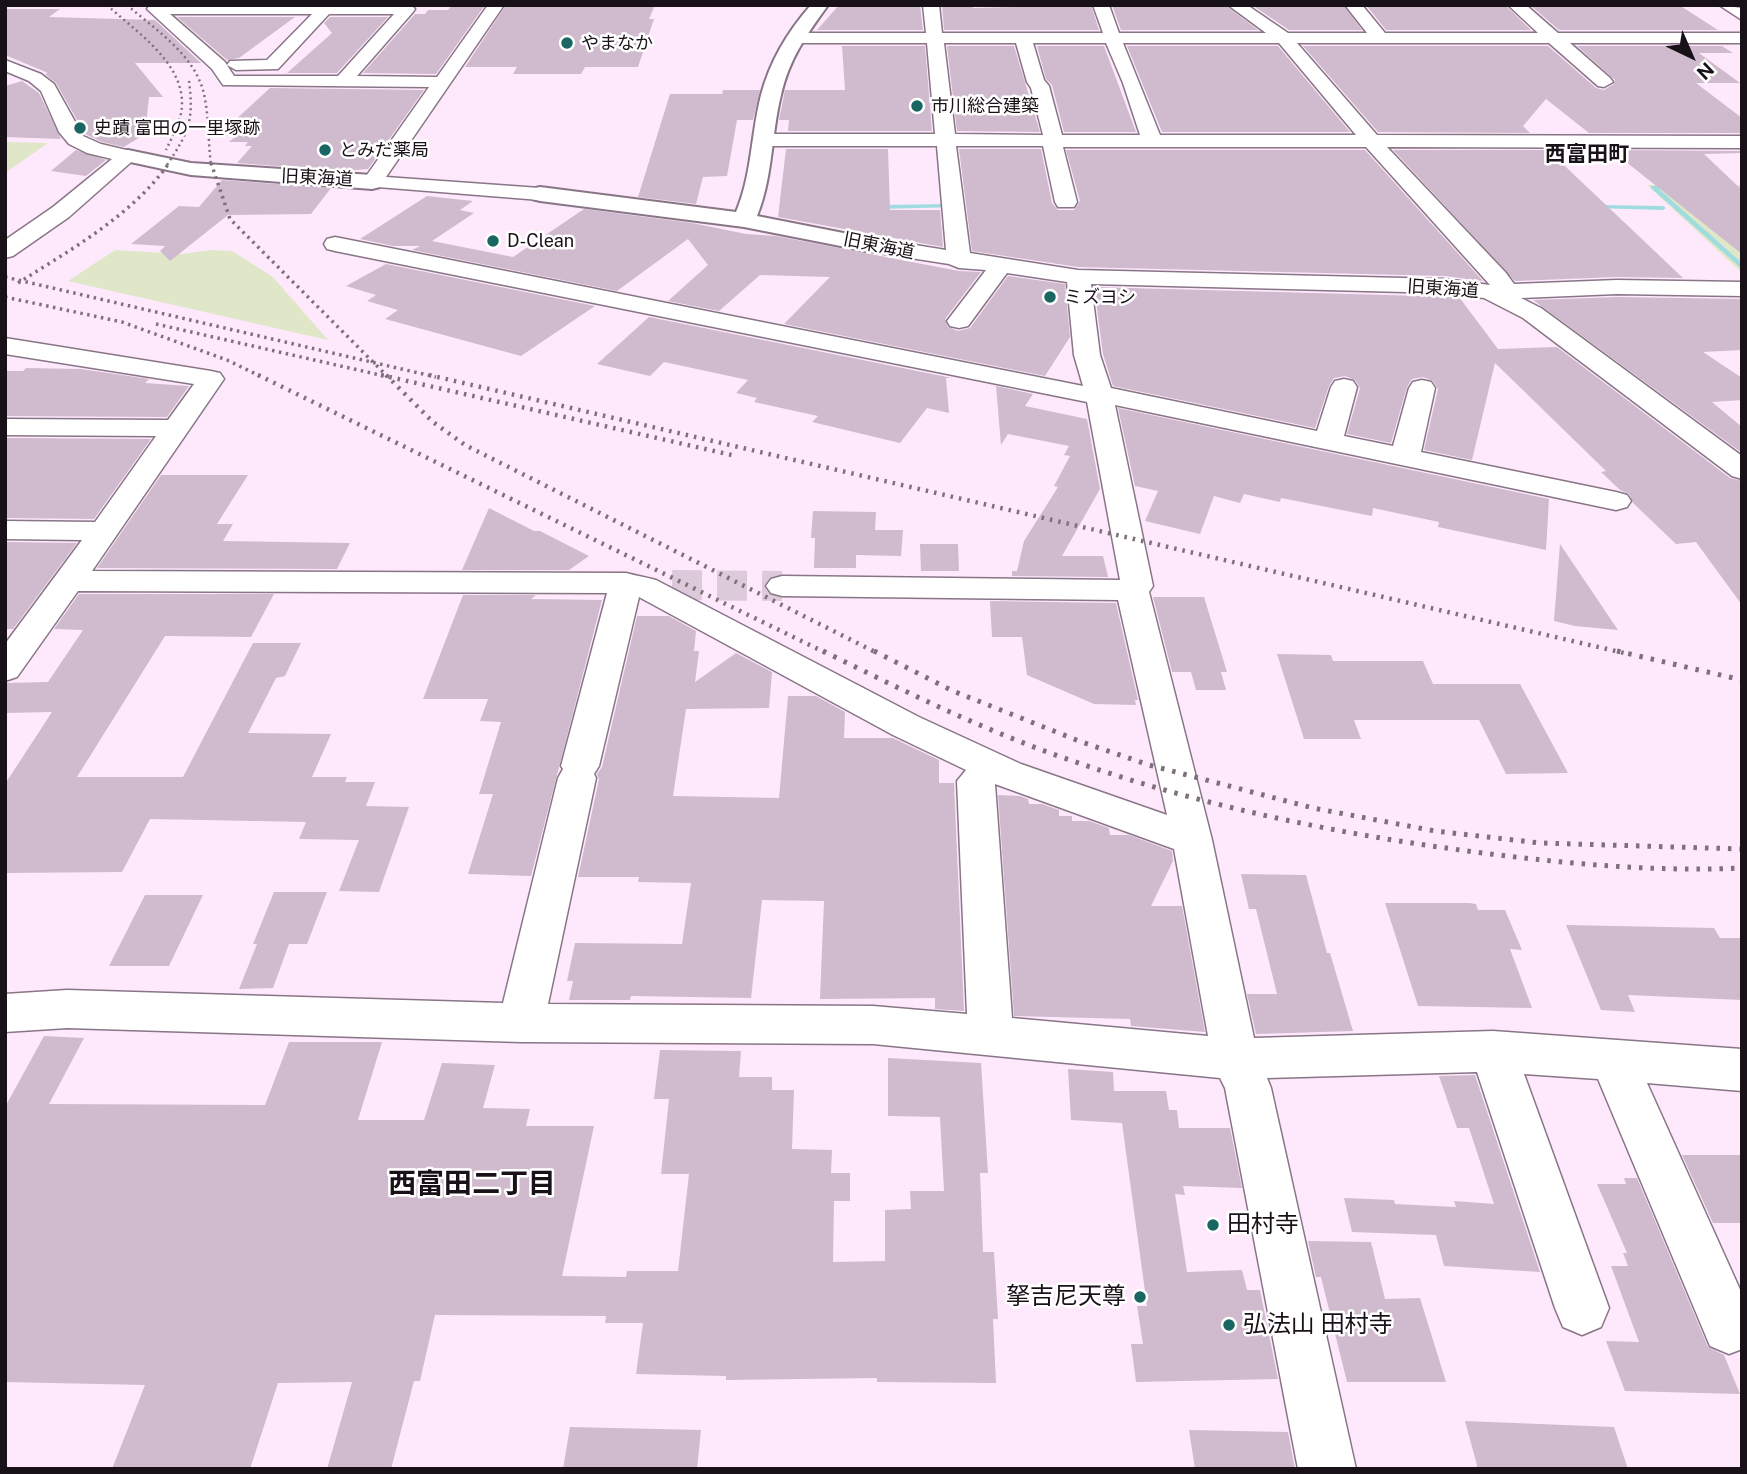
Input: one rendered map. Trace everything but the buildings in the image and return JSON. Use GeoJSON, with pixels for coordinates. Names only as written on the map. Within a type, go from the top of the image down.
{"type":"FeatureCollection","features":[{"type":"Feature","properties":{"kind":"street"},"geometry":{"type":"LineString","coordinates":[[372,182],[496,5]]}},
{"type":"Feature","properties":{"kind":"street"},"geometry":{"type":"LineString","coordinates":[[744,220],[754,200],[768,109],[777,72],[794,38],[820,5]]}},
{"type":"Feature","properties":{"kind":"street"},"geometry":{"type":"LineString","coordinates":[[931,5],[959,261]]}},
{"type":"Feature","properties":{"kind":"street"},"geometry":{"type":"LineString","coordinates":[[1101,5],[1152,141]]}},
{"type":"Feature","properties":{"kind":"street"},"geometry":{"type":"LineString","coordinates":[[1236,5],[1284,38],[1370,140],[1498,278],[1498,292],[1617,287],[1742,289]]}},
{"type":"Feature","properties":{"kind":"street"},"geometry":{"type":"LineString","coordinates":[[1353,5],[1380,38]]}},
{"type":"Feature","properties":{"kind":"street"},"geometry":{"type":"LineString","coordinates":[[1516,5],[1604,82]]}},
{"type":"Feature","properties":{"kind":"street"},"geometry":{"type":"LineString","coordinates":[[1727,5],[1742,15]]}},
{"type":"Feature","properties":{"kind":"street"},"geometry":{"type":"LineString","coordinates":[[157,7],[206,45],[229,81],[443,82]]}},
{"type":"Feature","properties":{"kind":"street"},"geometry":{"type":"LineString","coordinates":[[157,7],[407,9],[343,81]]}},
{"type":"Feature","properties":{"kind":"street"},"geometry":{"type":"LineString","coordinates":[[232,26],[251,9]]}},
{"type":"Feature","properties":{"kind":"street"},"geometry":{"type":"LineString","coordinates":[[219,66],[272,65],[326,9]]}},
{"type":"Feature","properties":{"kind":"street"},"geometry":{"type":"LineString","coordinates":[[1023,37],[1037,82],[1041,86],[1066,202]]}},
{"type":"Feature","properties":{"kind":"street"},"geometry":{"type":"LineString","coordinates":[[794,38],[1742,38]]}},
{"type":"Feature","properties":{"kind":"street"},"geometry":{"type":"LineString","coordinates":[[1602,38],[1622,54]]}},
{"type":"Feature","properties":{"kind":"street","name":"旧東海道"},"geometry":{"type":"LineString","coordinates":[[5,65],[36,76],[48,85],[55,94],[69,133],[78,142],[191,169],[540,194],[744,220],[866,244],[912,262],[959,261],[1078,277],[1444,286],[1498,292],[1532,313],[1742,471]]}},
{"type":"Feature","properties":{"kind":"street"},"geometry":{"type":"LineString","coordinates":[[765,140],[1742,142]]}},
{"type":"Feature","properties":{"kind":"street"},"geometry":{"type":"LineString","coordinates":[[5,251],[61,212],[128,156]]}},
{"type":"Feature","properties":{"kind":"street"},"geometry":{"type":"LineString","coordinates":[[335,244],[1080,394],[1099,394],[1616,500]]}},
{"type":"Feature","properties":{"kind":"street"},"geometry":{"type":"LineString","coordinates":[[959,321],[1000,267]]}},
{"type":"Feature","properties":{"kind":"street"},"geometry":{"type":"LineString","coordinates":[[782,586],[1132,590],[1137,586],[1099,394],[1087,355],[1078,277]]}},
{"type":"Feature","properties":{"kind":"street"},"geometry":{"type":"LineString","coordinates":[[5,346],[211,379],[5,669]]}},
{"type":"Feature","properties":{"kind":"street"},"geometry":{"type":"LineString","coordinates":[[1328,442],[1344,387]]}},
{"type":"Feature","properties":{"kind":"street"},"geometry":{"type":"LineString","coordinates":[[1405,457],[1422,388]]}},
{"type":"Feature","properties":{"kind":"street"},"geometry":{"type":"LineString","coordinates":[[5,427],[175,428]]}},
{"type":"Feature","properties":{"kind":"street"},"geometry":{"type":"LineString","coordinates":[[5,530],[104,531]]}},
{"type":"Feature","properties":{"kind":"street"},"geometry":{"type":"LineString","coordinates":[[68,581],[648,585],[906,726],[997,769],[1059,794],[1192,840]]}},
{"type":"Feature","properties":{"kind":"street"},"geometry":{"type":"LineString","coordinates":[[521,1023],[578,772],[648,585]]}},
{"type":"Feature","properties":{"kind":"street"},"geometry":{"type":"LineString","coordinates":[[1132,590],[1192,840],[1235,1059],[1248,1088],[1327,1469]]}},
{"type":"Feature","properties":{"kind":"street"},"geometry":{"type":"LineString","coordinates":[[976,781],[990,1034]]}},
{"type":"Feature","properties":{"kind":"street"},"geometry":{"type":"LineString","coordinates":[[5,1013],[67,1009],[170,1010],[521,1023],[873,1025],[1235,1059],[1493,1051],[1742,1070]]}},
{"type":"Feature","properties":{"kind":"street"},"geometry":{"type":"LineString","coordinates":[[1493,1051],[1582,1308]]}},
{"type":"Feature","properties":{"kind":"street"},"geometry":{"type":"LineString","coordinates":[[1614,1062],[1729,1327]]}},
{"type":"Feature","properties":{"kind":"green space"},"geometry":{"type":"Polygon","coordinates":[[[5,142],[48,143],[5,173],[5,142]]]}},
{"type":"Feature","properties":{"kind":"green space"},"geometry":{"type":"Polygon","coordinates":[[[1647,185],[1742,185],[1742,273],[1647,185]]]}},
{"type":"Feature","properties":{"kind":"green space"},"geometry":{"type":"Polygon","coordinates":[[[115,250],[181,254],[211,250],[232,251],[273,277],[328,340],[68,281],[115,250]]]}},
{"type":"Feature","properties":{"kind":"waterway"},"geometry":{"type":"LineString","coordinates":[[1671,187],[1653,187],[1742,267]]}},
{"type":"Feature","properties":{"kind":"waterway"},"geometry":{"type":"LineString","coordinates":[[878,207],[957,206]]}},
{"type":"Feature","properties":{"kind":"waterway"},"geometry":{"type":"LineString","coordinates":[[1596,207],[1663,208]]}},
{"type":"Feature","properties":{"kind":"tunnel"},"geometry":{"type":"LineString","coordinates":[[672,585],[782,586]]}},
{"type":"Feature","properties":{"kind":"railway"},"geometry":{"type":"LineString","coordinates":[[107,5],[166,60],[180,88],[182,109],[166,150]]}},
{"type":"Feature","properties":{"kind":"railway"},"geometry":{"type":"LineString","coordinates":[[127,5],[173,44],[199,80],[206,103],[211,165]]}},
{"type":"Feature","properties":{"kind":"railway"},"geometry":{"type":"LineString","coordinates":[[167,165],[188,125],[191,106],[189,81]]}},
{"type":"Feature","properties":{"kind":"railway"},"geometry":{"type":"LineString","coordinates":[[21,281],[119,215],[138,199],[169,163]]}},
{"type":"Feature","properties":{"kind":"railway"},"geometry":{"type":"LineString","coordinates":[[211,163],[230,219],[373,362]]}},
{"type":"Feature","properties":{"kind":"railway"},"geometry":{"type":"LineString","coordinates":[[5,277],[21,281]]}},
{"type":"Feature","properties":{"kind":"railway"},"geometry":{"type":"LineString","coordinates":[[18,283],[21,281]]}},
{"type":"Feature","properties":{"kind":"railway"},"geometry":{"type":"LineString","coordinates":[[21,281],[373,362]]}},
{"type":"Feature","properties":{"kind":"railway"},"geometry":{"type":"LineString","coordinates":[[5,297],[122,322],[227,360],[262,377]]}},
{"type":"Feature","properties":{"kind":"railway"},"geometry":{"type":"LineString","coordinates":[[156,324],[388,377]]}},
{"type":"Feature","properties":{"kind":"railway"},"geometry":{"type":"LineString","coordinates":[[373,362],[436,377]]}},
{"type":"Feature","properties":{"kind":"railway"},"geometry":{"type":"LineString","coordinates":[[373,362],[387,376]]}},
{"type":"Feature","properties":{"kind":"railway"},"geometry":{"type":"LineString","coordinates":[[258,375],[826,653]]}},
{"type":"Feature","properties":{"kind":"railway"},"geometry":{"type":"LineString","coordinates":[[381,375],[387,376]]}},
{"type":"Feature","properties":{"kind":"railway"},"geometry":{"type":"LineString","coordinates":[[429,375],[1624,653]]}},
{"type":"Feature","properties":{"kind":"railway"},"geometry":{"type":"LineString","coordinates":[[387,376],[736,456]]}},
{"type":"Feature","properties":{"kind":"railway"},"geometry":{"type":"LineString","coordinates":[[388,377],[433,422],[465,445],[877,653]]}},
{"type":"Feature","properties":{"kind":"railway"},"geometry":{"type":"LineString","coordinates":[[823,651],[945,710],[1038,749],[1120,777],[1222,805],[1326,828],[1515,857],[1644,868],[1742,868]]}},
{"type":"Feature","properties":{"kind":"railway"},"geometry":{"type":"LineString","coordinates":[[874,651],[953,691],[1079,741],[1149,765],[1313,808],[1435,831],[1540,843],[1742,849]]}},
{"type":"Feature","properties":{"kind":"railway"},"geometry":{"type":"LineString","coordinates":[[1617,651],[1742,680]]}},
{"type":"Feature","properties":{"kind":"place","name":"やまなか"},"geometry":{"type":"Point","coordinates":[567,43]}},
{"type":"Feature","properties":{"kind":"place","name":"市川総合建築"},"geometry":{"type":"Point","coordinates":[917,106]}},
{"type":"Feature","properties":{"kind":"place","name":"史蹟 富田の一里塚跡"},"geometry":{"type":"Point","coordinates":[80,128]}},
{"type":"Feature","properties":{"kind":"place","name":"とみだ薬局"},"geometry":{"type":"Point","coordinates":[325,150]}},
{"type":"Feature","properties":{"kind":"place","name":"D-Clean"},"geometry":{"type":"Point","coordinates":[493,241]}},
{"type":"Feature","properties":{"kind":"place","name":"ミズヨシ"},"geometry":{"type":"Point","coordinates":[1050,297]}},
{"type":"Feature","properties":{"kind":"place","name":"田村寺"},"geometry":{"type":"Point","coordinates":[1213,1225]}},
{"type":"Feature","properties":{"kind":"place","name":"拏吉尼天尊"},"geometry":{"type":"Point","coordinates":[1140,1297]}},
{"type":"Feature","properties":{"kind":"place","name":"弘法山 田村寺"},"geometry":{"type":"Point","coordinates":[1229,1325]}},
{"type":"Feature","properties":{"kind":"district","name":"西富田町"},"geometry":{"type":"Point","coordinates":[1587,155]}},
{"type":"Feature","properties":{"kind":"district","name":"西富田二丁目"},"geometry":{"type":"Point","coordinates":[472,1184]}}]}
